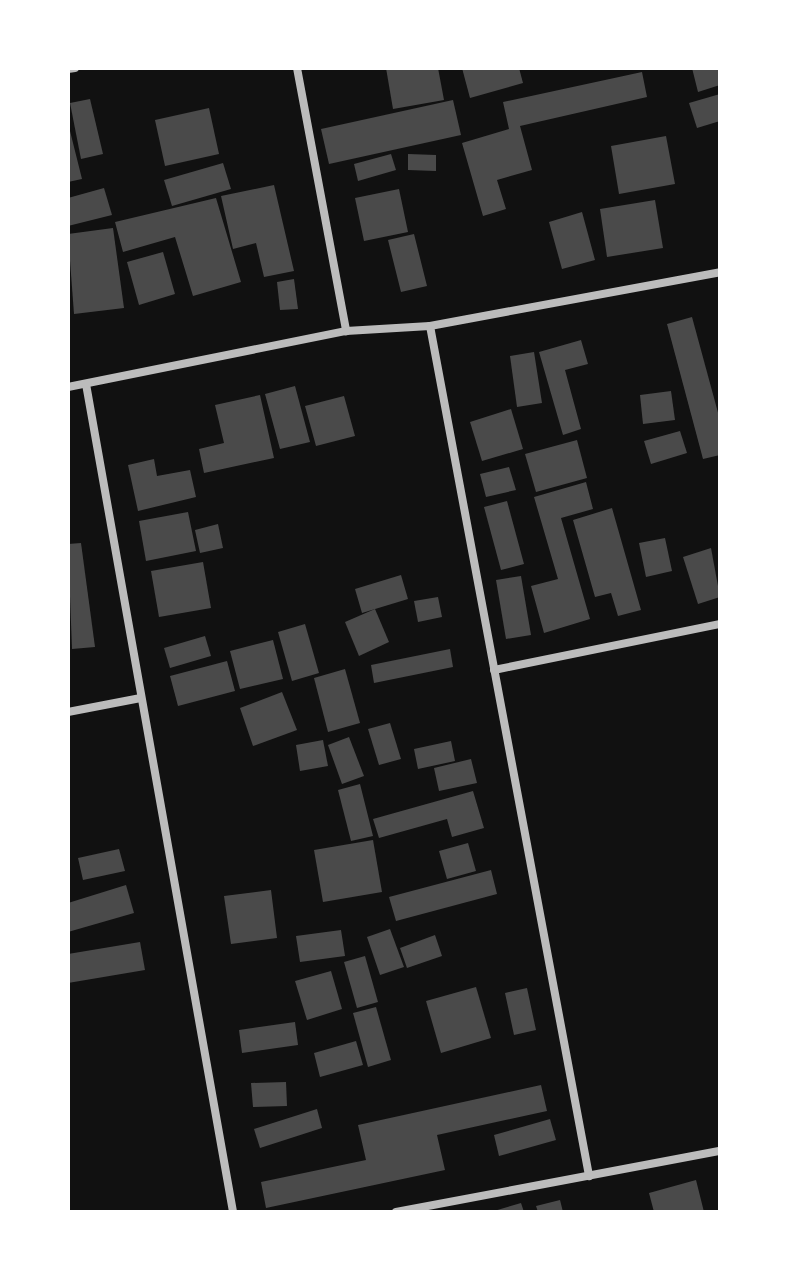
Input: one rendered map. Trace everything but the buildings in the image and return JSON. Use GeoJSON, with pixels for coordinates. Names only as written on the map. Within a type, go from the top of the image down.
{"type":"FeatureCollection","features":[{"type":"Feature","properties":{"kind":"street"},"geometry":{"type":"LineString","coordinates":[[68,69],[75,68]]}},
{"type":"Feature","properties":{"kind":"street"},"geometry":{"type":"LineString","coordinates":[[297,68],[346,331]]}},
{"type":"Feature","properties":{"kind":"street"},"geometry":{"type":"LineString","coordinates":[[68,387],[346,331],[430,326],[720,272]]}},
{"type":"Feature","properties":{"kind":"street"},"geometry":{"type":"LineString","coordinates":[[430,326],[589,1176]]}},
{"type":"Feature","properties":{"kind":"street"},"geometry":{"type":"LineString","coordinates":[[86,384],[233,1212]]}},
{"type":"Feature","properties":{"kind":"street"},"geometry":{"type":"LineString","coordinates":[[494,670],[720,624]]}},
{"type":"Feature","properties":{"kind":"street"},"geometry":{"type":"LineString","coordinates":[[68,712],[141,698]]}},
{"type":"Feature","properties":{"kind":"street"},"geometry":{"type":"LineString","coordinates":[[396,1212],[720,1151]]}}]}
